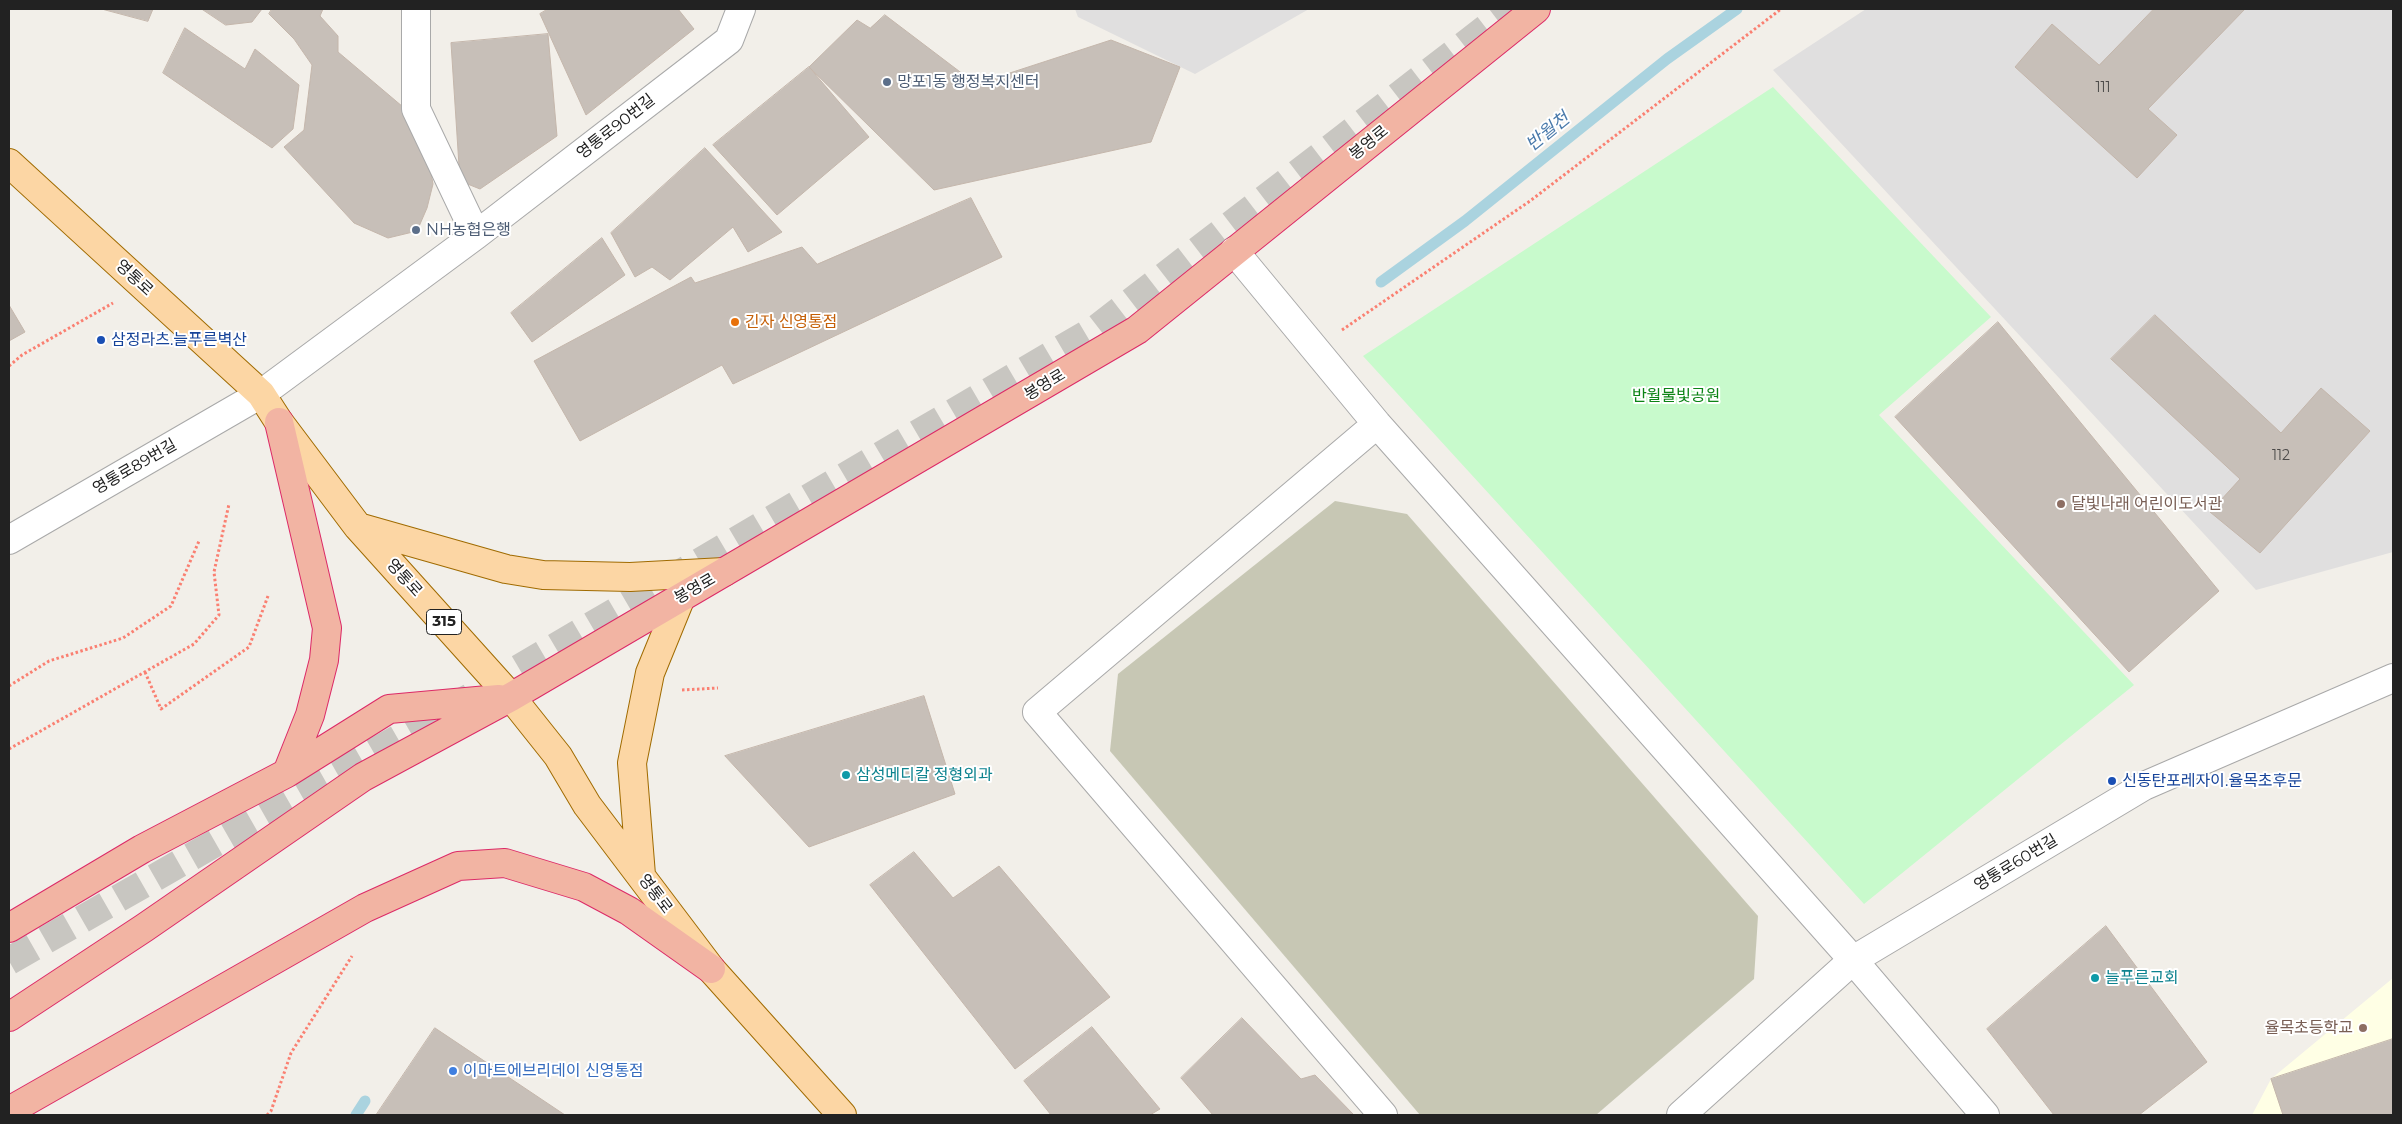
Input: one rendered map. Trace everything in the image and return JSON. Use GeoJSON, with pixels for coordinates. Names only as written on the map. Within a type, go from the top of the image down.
{"type":"FeatureCollection","features":[{"type":"Feature","properties":{"kind":"highway","name":"봉영로"},"geometry":{"type":"LineString","coordinates":[[9,1018],[152,923],[363,777],[511,698],[1137,330],[1536,9]]}},
{"type":"Feature","properties":{"kind":"highway"},"geometry":{"type":"LineString","coordinates":[[278,422],[327,628],[324,660],[310,715],[287,773]]}},
{"type":"Feature","properties":{"kind":"highway"},"geometry":{"type":"LineString","coordinates":[[9,928],[142,849],[287,773],[389,709],[511,698]]}},
{"type":"Feature","properties":{"kind":"highway"},"geometry":{"type":"LineString","coordinates":[[9,1111],[365,908],[458,866],[504,863],[584,886],[629,911],[711,969]]}},
{"type":"Feature","properties":{"kind":"main road","name":"영통로"},"geometry":{"type":"LineString","coordinates":[[9,162],[261,394],[278,422],[358,527],[511,698],[558,756],[587,805],[711,969],[842,1115]]}},
{"type":"Feature","properties":{"kind":"main road"},"geometry":{"type":"LineString","coordinates":[[358,527],[506,569],[543,575],[630,577],[724,572]]}},
{"type":"Feature","properties":{"kind":"main road"},"geometry":{"type":"LineString","coordinates":[[641,876],[632,763],[650,672],[681,597]]}},
{"type":"Feature","properties":{"kind":"street"},"geometry":{"type":"LineString","coordinates":[[416,9],[416,109],[476,235]]}},
{"type":"Feature","properties":{"kind":"street","name":"영통로90번길"},"geometry":{"type":"LineString","coordinates":[[261,394],[476,235],[729,40],[741,9]]}},
{"type":"Feature","properties":{"kind":"street"},"geometry":{"type":"LineString","coordinates":[[1234,251],[1377,424],[1854,960],[1985,1115]]}},
{"type":"Feature","properties":{"kind":"street","name":"영통로89번길"},"geometry":{"type":"LineString","coordinates":[[9,540],[261,394]]}},
{"type":"Feature","properties":{"kind":"street"},"geometry":{"type":"LineString","coordinates":[[1377,424],[1037,712],[1383,1115]]}},
{"type":"Feature","properties":{"kind":"street","name":"영통로60번길"},"geometry":{"type":"LineString","coordinates":[[1681,1115],[1854,960],[2144,786],[2393,678]]}},
{"type":"Feature","properties":{"kind":"path"},"geometry":{"type":"LineString","coordinates":[[1314,349],[1530,201],[1781,9]]}},
{"type":"Feature","properties":{"kind":"path"},"geometry":{"type":"LineString","coordinates":[[9,366],[22,355],[143,286]]}},
{"type":"Feature","properties":{"kind":"path"},"geometry":{"type":"LineString","coordinates":[[9,749],[194,644],[218,615],[214,572],[229,504]]}},
{"type":"Feature","properties":{"kind":"path"},"geometry":{"type":"LineString","coordinates":[[9,686],[49,661],[123,638],[171,606],[199,541]]}},
{"type":"Feature","properties":{"kind":"path"},"geometry":{"type":"LineString","coordinates":[[145,672],[161,709],[249,647],[268,596]]}},
{"type":"Feature","properties":{"kind":"path"},"geometry":{"type":"LineString","coordinates":[[267,1115],[271,1111],[292,1053],[352,956]]}},
{"type":"Feature","properties":{"kind":"shaded area"},"geometry":{"type":"Polygon","coordinates":[[[1075,9],[1309,9],[1195,74],[1078,17],[1075,9]]]}},
{"type":"Feature","properties":{"kind":"shaded area"},"geometry":{"type":"Polygon","coordinates":[[[1866,9],[2393,9],[2393,552],[2256,590],[1773,70],[1866,9]]]}},
{"type":"Feature","properties":{"kind":"shaded area"},"geometry":{"type":"Polygon","coordinates":[[[1335,501],[1407,514],[1758,916],[1754,979],[1596,1115],[1420,1115],[1110,751],[1118,674],[1335,501]]]}},
{"type":"Feature","properties":{"kind":"shaded area","name":"율목초등학교"},"geometry":{"type":"Polygon","coordinates":[[[2393,978],[2393,1115],[2252,1115],[2271,1079],[2393,978]]]}},
{"type":"Feature","properties":{"kind":"green space","name":"반월물빛공원"},"geometry":{"type":"Polygon","coordinates":[[[1773,87],[1991,317],[1879,415],[2134,685],[1864,904],[1363,356],[1773,87]]]}},
{"type":"Feature","properties":{"kind":"building"},"geometry":{"type":"Polygon","coordinates":[[[102,9],[153,9],[148,21],[102,9]]]}},
{"type":"Feature","properties":{"kind":"building"},"geometry":{"type":"Polygon","coordinates":[[[202,9],[262,9],[252,22],[226,25],[202,9]]]}},
{"type":"Feature","properties":{"kind":"building"},"geometry":{"type":"Polygon","coordinates":[[[272,9],[323,9],[320,16],[338,36],[338,52],[422,123],[433,184],[427,208],[417,231],[388,238],[354,223],[284,147],[304,130],[312,65],[294,39],[269,14],[272,9]]]}},
{"type":"Feature","properties":{"kind":"building"},"geometry":{"type":"Polygon","coordinates":[[[548,9],[678,9],[694,29],[586,115],[540,14],[548,9]]]}},
{"type":"Feature","properties":{"kind":"building"},"geometry":{"type":"Polygon","coordinates":[[[2154,9],[2245,9],[2148,109],[2177,135],[2137,178],[2015,67],[2052,24],[2099,65],[2154,9]]]}},
{"type":"Feature","properties":{"kind":"building"},"geometry":{"type":"Polygon","coordinates":[[[885,15],[976,84],[1111,40],[1180,67],[1151,142],[934,190],[809,67],[857,20],[870,28],[885,15]]]}},
{"type":"Feature","properties":{"kind":"building"},"geometry":{"type":"Polygon","coordinates":[[[185,28],[245,69],[255,49],[299,85],[293,129],[272,148],[163,73],[185,28]]]}},
{"type":"Feature","properties":{"kind":"building"},"geometry":{"type":"Polygon","coordinates":[[[548,34],[557,136],[480,189],[460,181],[451,43],[548,34]]]}},
{"type":"Feature","properties":{"kind":"building"},"geometry":{"type":"Polygon","coordinates":[[[809,67],[869,137],[777,215],[713,145],[809,67]]]}},
{"type":"Feature","properties":{"kind":"building"},"geometry":{"type":"Polygon","coordinates":[[[705,148],[782,232],[748,252],[733,227],[670,280],[652,267],[635,277],[611,233],[705,148]]]}},
{"type":"Feature","properties":{"kind":"building","name":"긴자 신영통점"},"geometry":{"type":"Polygon","coordinates":[[[971,198],[1002,257],[733,384],[722,365],[580,441],[534,361],[691,277],[695,283],[802,247],[817,264],[971,198]]]}},
{"type":"Feature","properties":{"kind":"building"},"geometry":{"type":"Polygon","coordinates":[[[602,238],[625,275],[532,342],[511,313],[602,238]]]}},
{"type":"Feature","properties":{"kind":"building"},"geometry":{"type":"Polygon","coordinates":[[[9,305],[25,332],[9,341],[9,305]]]}},
{"type":"Feature","properties":{"kind":"building"},"geometry":{"type":"Polygon","coordinates":[[[2155,315],[2281,433],[2321,388],[2370,431],[2260,553],[2210,512],[2240,479],[2111,359],[2155,315]]]}},
{"type":"Feature","properties":{"kind":"building","name":"달빛나래 어린이도서관"},"geometry":{"type":"Polygon","coordinates":[[[1998,322],[2219,591],[2129,672],[1895,417],[1998,322]]]}},
{"type":"Feature","properties":{"kind":"building","name":"삼성메디칼 정형외과"},"geometry":{"type":"Polygon","coordinates":[[[924,696],[955,794],[809,847],[725,756],[924,696]]]}},
{"type":"Feature","properties":{"kind":"building"},"geometry":{"type":"Polygon","coordinates":[[[914,852],[953,898],[999,866],[1110,997],[1015,1069],[870,885],[914,852]]]}},
{"type":"Feature","properties":{"kind":"building","name":"늘푸른교회"},"geometry":{"type":"Polygon","coordinates":[[[2106,926],[2207,1062],[2139,1115],[2054,1115],[1987,1029],[2106,926]]]}},
{"type":"Feature","properties":{"kind":"building"},"geometry":{"type":"Polygon","coordinates":[[[1242,1018],[1301,1079],[1315,1075],[1354,1115],[1213,1115],[1181,1078],[1242,1018]]]}},
{"type":"Feature","properties":{"kind":"building"},"geometry":{"type":"Polygon","coordinates":[[[1092,1027],[1160,1109],[1150,1115],[1051,1115],[1024,1081],[1092,1027]]]}},
{"type":"Feature","properties":{"kind":"building","name":"이마트에브리데이 신영통점"},"geometry":{"type":"Polygon","coordinates":[[[435,1028],[565,1115],[377,1114],[435,1028]]]}},
{"type":"Feature","properties":{"kind":"building","name":"율목초등학교"},"geometry":{"type":"Polygon","coordinates":[[[2393,1039],[2393,1115],[2283,1115],[2271,1079],[2393,1039]]]}},
{"type":"Feature","properties":{"kind":"waterway","name":"반월천"},"geometry":{"type":"LineString","coordinates":[[1381,282],[1465,221],[1667,59],[1737,9]]}},
{"type":"Feature","properties":{"kind":"waterway","name":"반월천"},"geometry":{"type":"LineString","coordinates":[[356,1115],[365,1101]]}},
{"type":"Feature","properties":{"kind":"tunnel"},"geometry":{"type":"LineString","coordinates":[[9,961],[460,703],[1097,328],[1511,9]]}},
{"type":"Feature","properties":{"kind":"place","name":"망포1동 행정복지센터"},"geometry":{"type":"Point","coordinates":[887,82]}},
{"type":"Feature","properties":{"kind":"place","name":"NH농협은행"},"geometry":{"type":"Point","coordinates":[416,230]}},
{"type":"Feature","properties":{"kind":"place","name":"긴자 신영통점"},"geometry":{"type":"Point","coordinates":[735,322]}},
{"type":"Feature","properties":{"kind":"place","name":"삼정라츠.늘푸른벽산"},"geometry":{"type":"Point","coordinates":[101,340]}},
{"type":"Feature","properties":{"kind":"place","name":"달빛나래 어린이도서관"},"geometry":{"type":"Point","coordinates":[2061,504]}},
{"type":"Feature","properties":{"kind":"place","name":"삼성메디칼 정형외과"},"geometry":{"type":"Point","coordinates":[846,775]}},
{"type":"Feature","properties":{"kind":"place","name":"신동탄포레자이.율목초후문"},"geometry":{"type":"Point","coordinates":[2112,781]}},
{"type":"Feature","properties":{"kind":"place","name":"늘푸른교회"},"geometry":{"type":"Point","coordinates":[2095,978]}},
{"type":"Feature","properties":{"kind":"place","name":"율목초등학교"},"geometry":{"type":"Point","coordinates":[2363,1028]}},
{"type":"Feature","properties":{"kind":"place","name":"이마트에브리데이 신영통점"},"geometry":{"type":"Point","coordinates":[453,1071]}}]}
